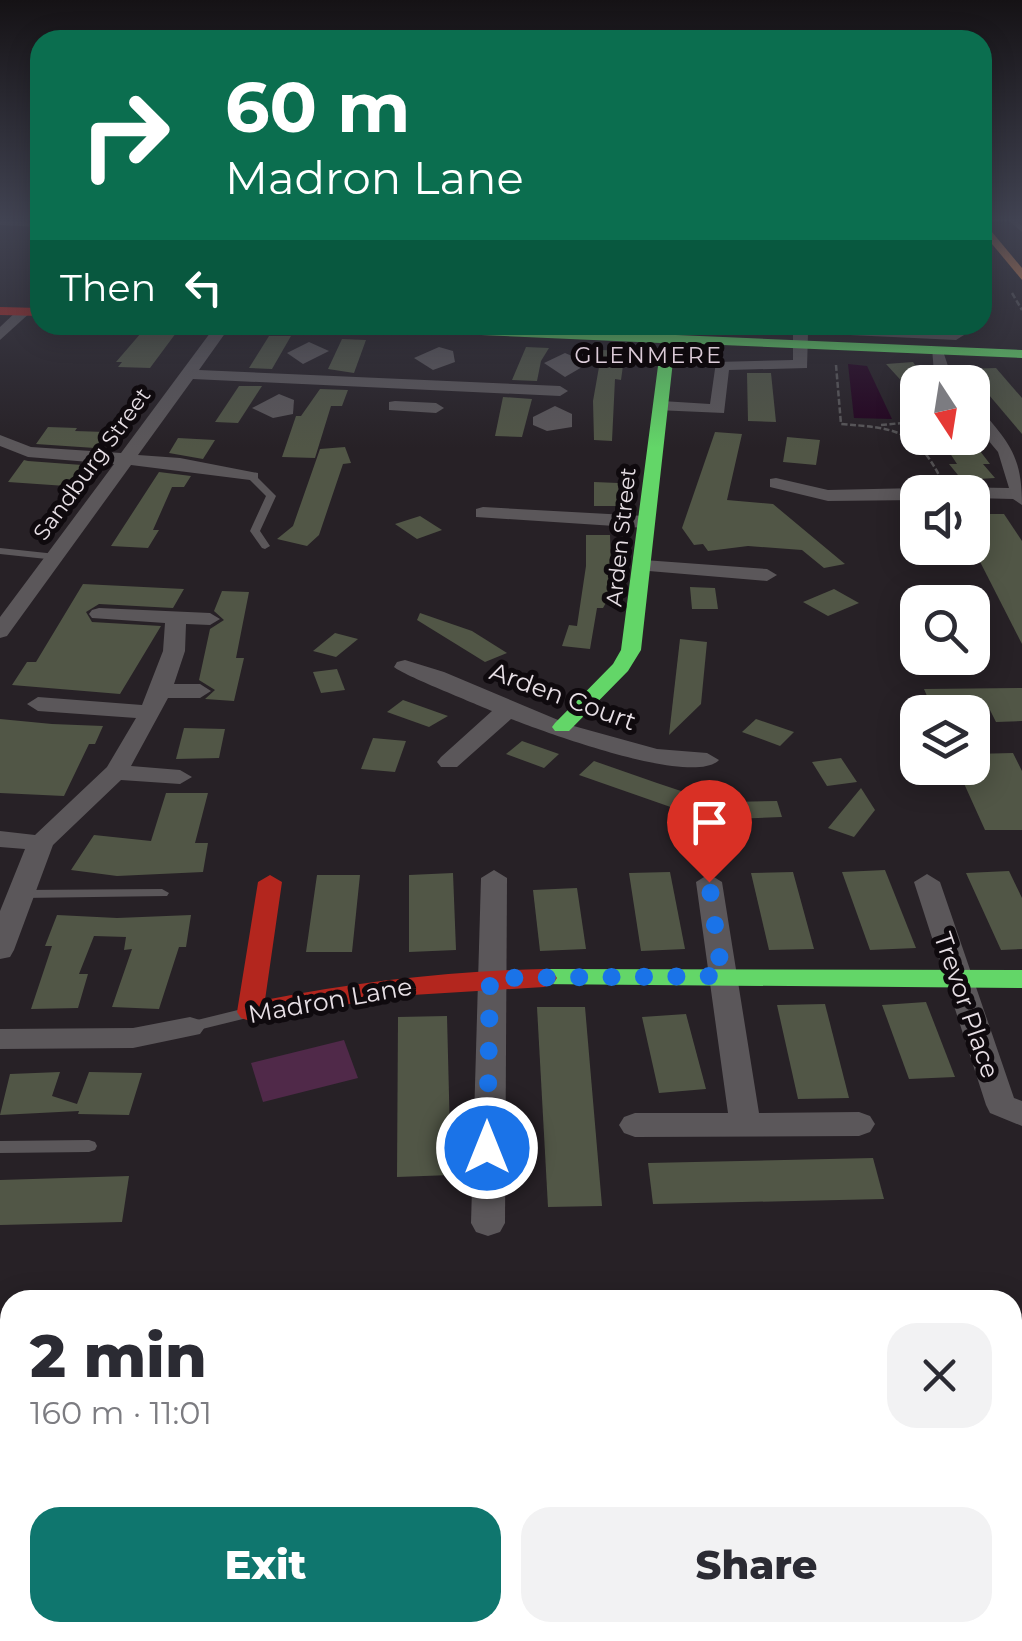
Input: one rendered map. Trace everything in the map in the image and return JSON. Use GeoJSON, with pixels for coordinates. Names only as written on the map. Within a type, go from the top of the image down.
{"type":"FeatureCollection","features":[{"type":"Feature","properties":{"kind":"street"},"geometry":{"type":"LineString","coordinates":[[0,310],[30,312]]}},
{"type":"Feature","properties":{"kind":"street"},"geometry":{"type":"LineString","coordinates":[[0,335],[30,314]]}},
{"type":"Feature","properties":{"kind":"street","name":"Sandburg Street"},"geometry":{"type":"LineString","coordinates":[[0,632],[217,335]]}},
{"type":"Feature","properties":{"kind":"street","name":"Arden Street"},"geometry":{"type":"LineString","coordinates":[[562,727],[621,667],[631,650],[670,335]]}},
{"type":"Feature","properties":{"kind":"street"},"geometry":{"type":"LineString","coordinates":[[662,406],[718,409],[722,364],[801,365],[800,335]]}},
{"type":"Feature","properties":{"kind":"street"},"geometry":{"type":"LineString","coordinates":[[807,335],[846,347],[1022,354]]}},
{"type":"Feature","properties":{"kind":"street"},"geometry":{"type":"LineString","coordinates":[[936,351],[940,365]]}},
{"type":"Feature","properties":{"kind":"street"},"geometry":{"type":"LineString","coordinates":[[279,398],[303,359]]}},
{"type":"Feature","properties":{"kind":"street"},"geometry":{"type":"LineString","coordinates":[[415,407],[432,366]]}},
{"type":"Feature","properties":{"kind":"street"},"geometry":{"type":"LineString","coordinates":[[555,412],[565,372]]}},
{"type":"Feature","properties":{"kind":"street"},"geometry":{"type":"LineString","coordinates":[[189,374],[560,391]]}},
{"type":"Feature","properties":{"kind":"street"},"geometry":{"type":"LineString","coordinates":[[395,406],[436,408]]}},
{"type":"Feature","properties":{"kind":"street"},"geometry":{"type":"LineString","coordinates":[[990,432],[1006,451],[1022,501],[990,497]]}},
{"type":"Feature","properties":{"kind":"street"},"geometry":{"type":"LineString","coordinates":[[0,440],[28,452],[202,466],[252,477]]}},
{"type":"Feature","properties":{"kind":"street"},"geometry":{"type":"LineString","coordinates":[[776,483],[830,497],[900,495]]}},
{"type":"Feature","properties":{"kind":"street"},"geometry":{"type":"LineString","coordinates":[[483,514],[645,522]]}},
{"type":"Feature","properties":{"kind":"street"},"geometry":{"type":"LineString","coordinates":[[644,566],[767,575]]}},
{"type":"Feature","properties":{"kind":"street"},"geometry":{"type":"LineString","coordinates":[[99,614],[210,619]]}},
{"type":"Feature","properties":{"kind":"street"},"geometry":{"type":"LineString","coordinates":[[2,941],[41,843],[115,772],[154,702],[175,660],[180,630],[175,618]]}},
{"type":"Feature","properties":{"kind":"street","name":"Arden Court"},"geometry":{"type":"LineString","coordinates":[[404,667],[445,678],[507,710],[656,758],[707,760]]}},
{"type":"Feature","properties":{"kind":"street"},"geometry":{"type":"LineString","coordinates":[[38,704],[154,702],[200,691]]}},
{"type":"Feature","properties":{"kind":"street"},"geometry":{"type":"LineString","coordinates":[[448,762],[507,710]]}},
{"type":"Feature","properties":{"kind":"street"},"geometry":{"type":"LineString","coordinates":[[115,772],[180,777]]}},
{"type":"Feature","properties":{"kind":"street"},"geometry":{"type":"LineString","coordinates":[[0,839],[41,843]]}},
{"type":"Feature","properties":{"kind":"street"},"geometry":{"type":"LineString","coordinates":[[488,1223],[494,878]]}},
{"type":"Feature","properties":{"kind":"street"},"geometry":{"type":"LineString","coordinates":[[250,1012],[270,882]]}},
{"type":"Feature","properties":{"kind":"street"},"geometry":{"type":"LineString","coordinates":[[709,882],[745,1123]]}},
{"type":"Feature","properties":{"kind":"street","name":"Trevor Place"},"geometry":{"type":"LineString","coordinates":[[926,882],[1000,1105],[1022,1114]]}},
{"type":"Feature","properties":{"kind":"street","name":"Madron Lane"},"geometry":{"type":"LineString","coordinates":[[250,1012],[370,988],[490,978],[1022,979]]}},
{"type":"Feature","properties":{"kind":"street","name":"Madron Lane"},"geometry":{"type":"LineString","coordinates":[[0,1040],[133,1038],[190,1027]]}},
{"type":"Feature","properties":{"kind":"street"},"geometry":{"type":"LineString","coordinates":[[635,1124],[859,1124]]}},
{"type":"Feature","properties":{"kind":"lane"},"geometry":{"type":"LineString","coordinates":[[252,477],[271,496],[255,531],[265,546]]}},
{"type":"Feature","properties":{"kind":"lane"},"geometry":{"type":"LineString","coordinates":[[0,551],[56,557]]}},
{"type":"Feature","properties":{"kind":"lane"},"geometry":{"type":"LineString","coordinates":[[22,894],[162,893]]}},
{"type":"Feature","properties":{"kind":"lane","name":"Madron Lane"},"geometry":{"type":"LineString","coordinates":[[190,1027],[250,1012]]}},
{"type":"Feature","properties":{"kind":"lane"},"geometry":{"type":"LineString","coordinates":[[0,1146],[89,1146]]}},
{"type":"Feature","properties":{"kind":"path"},"geometry":{"type":"LineString","coordinates":[[846,347],[846,360],[836,364],[841,424],[903,432],[930,450],[940,475]]}},
{"type":"Feature","properties":{"kind":"path"},"geometry":{"type":"LineString","coordinates":[[871,426],[900,423]]}},
{"type":"Feature","properties":{"kind":"shaded area"},"geometry":{"type":"Polygon","coordinates":[[[848,364],[867,366],[892,419],[854,418],[848,364]]]}},
{"type":"Feature","properties":{"kind":"shaded area"},"geometry":{"type":"Polygon","coordinates":[[[344,1040],[358,1078],[263,1102],[251,1063],[344,1040]]]}},
{"type":"Feature","properties":{"kind":"building"},"geometry":{"type":"Polygon","coordinates":[[[139,335],[175,335],[150,368],[118,367],[122,362],[116,362],[139,335]]]}},
{"type":"Feature","properties":{"kind":"building"},"geometry":{"type":"Polygon","coordinates":[[[269,336],[291,336],[272,369],[249,368],[269,336]]]}},
{"type":"Feature","properties":{"kind":"building"},"geometry":{"type":"Polygon","coordinates":[[[342,339],[366,340],[354,373],[328,369],[342,339]]]}},
{"type":"Feature","properties":{"kind":"building"},"geometry":{"type":"Polygon","coordinates":[[[526,347],[549,348],[541,361],[537,381],[512,380],[526,347]]]}},
{"type":"Feature","properties":{"kind":"building"},"geometry":{"type":"Polygon","coordinates":[[[602,350],[625,351],[621,380],[615,379],[612,441],[594,440],[593,401],[602,350]]]}},
{"type":"Feature","properties":{"kind":"building"},"geometry":{"type":"Polygon","coordinates":[[[886,364],[915,365],[900,365],[900,379],[886,364]]]}},
{"type":"Feature","properties":{"kind":"building"},"geometry":{"type":"Polygon","coordinates":[[[990,368],[996,368],[1022,398],[1022,434],[990,396],[990,368]]]}},
{"type":"Feature","properties":{"kind":"building"},"geometry":{"type":"Polygon","coordinates":[[[747,373],[771,373],[776,422],[748,421],[747,373]]]}},
{"type":"Feature","properties":{"kind":"building"},"geometry":{"type":"Polygon","coordinates":[[[239,386],[262,386],[238,423],[215,422],[239,386]]]}},
{"type":"Feature","properties":{"kind":"building"},"geometry":{"type":"Polygon","coordinates":[[[320,389],[348,390],[342,406],[331,406],[315,458],[282,457],[296,416],[301,416],[320,389]]]}},
{"type":"Feature","properties":{"kind":"building"},"geometry":{"type":"Polygon","coordinates":[[[503,397],[532,399],[522,437],[495,436],[503,397]]]}},
{"type":"Feature","properties":{"kind":"building"},"geometry":{"type":"Polygon","coordinates":[[[48,427],[106,432],[95,448],[36,444],[48,427]]]}},
{"type":"Feature","properties":{"kind":"building"},"geometry":{"type":"Polygon","coordinates":[[[715,432],[742,434],[727,500],[773,504],[845,564],[824,568],[802,550],[748,546],[708,551],[703,544],[694,545],[682,528],[715,432]]]}},
{"type":"Feature","properties":{"kind":"building"},"geometry":{"type":"Polygon","coordinates":[[[787,437],[820,440],[816,465],[783,462],[787,437]]]}},
{"type":"Feature","properties":{"kind":"building"},"geometry":{"type":"Polygon","coordinates":[[[178,438],[215,440],[203,459],[169,453],[178,438]]]}},
{"type":"Feature","properties":{"kind":"building"},"geometry":{"type":"Polygon","coordinates":[[[345,447],[351,463],[343,464],[319,535],[307,546],[277,539],[293,526],[320,449],[345,447]]]}},
{"type":"Feature","properties":{"kind":"building"},"geometry":{"type":"Polygon","coordinates":[[[951,455],[983,455],[990,464],[983,464],[995,478],[958,475],[949,464],[957,464],[951,455]]]}},
{"type":"Feature","properties":{"kind":"building"},"geometry":{"type":"Polygon","coordinates":[[[24,460],[82,465],[66,486],[8,482],[24,460]]]}},
{"type":"Feature","properties":{"kind":"building"},"geometry":{"type":"Polygon","coordinates":[[[159,472],[191,476],[184,487],[172,487],[153,530],[159,530],[148,548],[111,546],[159,472]]]}},
{"type":"Feature","properties":{"kind":"building"},"geometry":{"type":"Polygon","coordinates":[[[594,482],[618,483],[619,506],[594,506],[594,482]]]}},
{"type":"Feature","properties":{"kind":"building"},"geometry":{"type":"Polygon","coordinates":[[[990,514],[1004,514],[1022,541],[1022,644],[982,565],[990,565],[990,514]]]}},
{"type":"Feature","properties":{"kind":"building"},"geometry":{"type":"Polygon","coordinates":[[[420,516],[442,530],[417,539],[395,524],[420,516]]]}},
{"type":"Feature","properties":{"kind":"building"},"geometry":{"type":"Polygon","coordinates":[[[586,535],[610,535],[607,601],[603,608],[597,608],[590,649],[562,646],[569,625],[577,626],[586,566],[586,535]]]}},
{"type":"Feature","properties":{"kind":"building"},"geometry":{"type":"Polygon","coordinates":[[[83,584],[184,589],[173,608],[99,604],[86,612],[92,622],[161,626],[120,694],[12,685],[27,662],[36,662],[83,584]]]}},
{"type":"Feature","properties":{"kind":"building"},"geometry":{"type":"Polygon","coordinates":[[[690,587],[715,588],[718,609],[692,609],[690,587]]]}},
{"type":"Feature","properties":{"kind":"building"},"geometry":{"type":"Polygon","coordinates":[[[834,589],[859,603],[828,616],[803,602],[834,589]]]}},
{"type":"Feature","properties":{"kind":"building"},"geometry":{"type":"Polygon","coordinates":[[[222,591],[249,592],[236,658],[244,658],[234,701],[205,699],[215,690],[199,680],[210,629],[224,620],[214,611],[222,591]]]}},
{"type":"Feature","properties":{"kind":"building"},"geometry":{"type":"Polygon","coordinates":[[[420,613],[472,631],[507,653],[485,662],[417,620],[420,613]]]}},
{"type":"Feature","properties":{"kind":"building"},"geometry":{"type":"Polygon","coordinates":[[[335,633],[358,639],[336,657],[313,651],[335,633]]]}},
{"type":"Feature","properties":{"kind":"building"},"geometry":{"type":"Polygon","coordinates":[[[680,639],[707,642],[701,704],[669,735],[680,639]]]}},
{"type":"Feature","properties":{"kind":"building"},"geometry":{"type":"Polygon","coordinates":[[[337,669],[345,690],[321,693],[313,672],[337,669]]]}},
{"type":"Feature","properties":{"kind":"building"},"geometry":{"type":"Polygon","coordinates":[[[1022,688],[1022,721],[996,722],[990,710],[990,695],[927,695],[924,689],[1022,688]]]}},
{"type":"Feature","properties":{"kind":"building"},"geometry":{"type":"Polygon","coordinates":[[[403,700],[448,716],[429,727],[387,712],[403,700]]]}},
{"type":"Feature","properties":{"kind":"building"},"geometry":{"type":"Polygon","coordinates":[[[0,719],[103,726],[95,744],[89,744],[64,796],[0,793],[0,719]]]}},
{"type":"Feature","properties":{"kind":"building"},"geometry":{"type":"Polygon","coordinates":[[[756,719],[794,732],[780,746],[742,732],[756,719]]]}},
{"type":"Feature","properties":{"kind":"building"},"geometry":{"type":"Polygon","coordinates":[[[184,728],[225,729],[219,758],[176,759],[184,728]]]}},
{"type":"Feature","properties":{"kind":"building"},"geometry":{"type":"Polygon","coordinates":[[[373,738],[406,741],[395,772],[361,769],[373,738]]]}},
{"type":"Feature","properties":{"kind":"building"},"geometry":{"type":"Polygon","coordinates":[[[522,741],[559,754],[544,768],[506,754],[522,741]]]}},
{"type":"Feature","properties":{"kind":"building"},"geometry":{"type":"Polygon","coordinates":[[[1013,753],[1022,771],[1022,830],[985,830],[965,785],[990,785],[990,754],[1013,753]]]}},
{"type":"Feature","properties":{"kind":"building"},"geometry":{"type":"Polygon","coordinates":[[[841,758],[857,782],[827,786],[812,762],[841,758]]]}},
{"type":"Feature","properties":{"kind":"building"},"geometry":{"type":"Polygon","coordinates":[[[594,761],[696,796],[682,811],[579,775],[594,761]]]}},
{"type":"Feature","properties":{"kind":"building"},"geometry":{"type":"Polygon","coordinates":[[[861,788],[875,810],[854,837],[828,828],[861,788]]]}},
{"type":"Feature","properties":{"kind":"building"},"geometry":{"type":"Polygon","coordinates":[[[166,793],[208,793],[195,843],[208,843],[203,872],[117,876],[71,870],[94,835],[151,841],[166,793]]]}},
{"type":"Feature","properties":{"kind":"building"},"geometry":{"type":"Polygon","coordinates":[[[777,801],[782,817],[733,819],[729,802],[777,801]]]}},
{"type":"Feature","properties":{"kind":"building"},"geometry":{"type":"Polygon","coordinates":[[[885,870],[916,948],[870,950],[842,872],[885,870]]]}},
{"type":"Feature","properties":{"kind":"building"},"geometry":{"type":"Polygon","coordinates":[[[1009,871],[1022,898],[1022,949],[1001,950],[966,873],[1009,871]]]}},
{"type":"Feature","properties":{"kind":"building"},"geometry":{"type":"Polygon","coordinates":[[[670,872],[685,949],[641,951],[629,873],[670,872]]]}},
{"type":"Feature","properties":{"kind":"building"},"geometry":{"type":"Polygon","coordinates":[[[793,872],[814,949],[769,950],[751,873],[793,872]]]}},
{"type":"Feature","properties":{"kind":"building"},"geometry":{"type":"Polygon","coordinates":[[[453,873],[456,950],[409,952],[409,875],[453,873]]]}},
{"type":"Feature","properties":{"kind":"building"},"geometry":{"type":"Polygon","coordinates":[[[317,875],[360,875],[352,952],[306,952],[317,875]]]}},
{"type":"Feature","properties":{"kind":"building"},"geometry":{"type":"Polygon","coordinates":[[[577,888],[586,949],[540,951],[533,890],[577,888]]]}},
{"type":"Feature","properties":{"kind":"building"},"geometry":{"type":"Polygon","coordinates":[[[57,915],[191,915],[186,947],[179,947],[159,1009],[112,1007],[132,949],[124,950],[126,937],[94,936],[79,974],[88,974],[78,1008],[31,1009],[52,946],[45,946],[57,915]]]}},
{"type":"Feature","properties":{"kind":"building"},"geometry":{"type":"Polygon","coordinates":[[[926,1002],[955,1077],[909,1079],[882,1005],[926,1002]]]}},
{"type":"Feature","properties":{"kind":"building"},"geometry":{"type":"Polygon","coordinates":[[[825,1004],[849,1098],[798,1099],[777,1005],[825,1004]]]}},
{"type":"Feature","properties":{"kind":"building"},"geometry":{"type":"Polygon","coordinates":[[[537,1007],[585,1007],[602,1206],[548,1207],[537,1007]]]}},
{"type":"Feature","properties":{"kind":"building"},"geometry":{"type":"Polygon","coordinates":[[[686,1014],[706,1089],[659,1093],[642,1017],[686,1014]]]}},
{"type":"Feature","properties":{"kind":"building"},"geometry":{"type":"Polygon","coordinates":[[[447,1016],[451,1175],[397,1177],[398,1017],[447,1016]]]}},
{"type":"Feature","properties":{"kind":"building"},"geometry":{"type":"Polygon","coordinates":[[[60,1072],[52,1096],[77,1104],[89,1072],[142,1073],[129,1115],[78,1114],[79,1111],[0,1115],[10,1074],[60,1072]]]}},
{"type":"Feature","properties":{"kind":"building"},"geometry":{"type":"Polygon","coordinates":[[[873,1158],[884,1199],[653,1204],[648,1163],[873,1158]]]}},
{"type":"Feature","properties":{"kind":"building"},"geometry":{"type":"Polygon","coordinates":[[[129,1176],[122,1222],[0,1225],[0,1180],[129,1176]]]}},
{"type":"Feature","properties":{"kind":"traffic: fast"},"geometry":{"type":"LineString","coordinates":[[578,335],[1022,354]]}},
{"type":"Feature","properties":{"kind":"traffic: fast"},"geometry":{"type":"LineString","coordinates":[[562,727],[621,667],[631,650],[669,335]]}},
{"type":"Feature","properties":{"kind":"traffic: fast"},"geometry":{"type":"LineString","coordinates":[[544,978],[1022,979]]}},
{"type":"Feature","properties":{"kind":"traffic: jam"},"geometry":{"type":"LineString","coordinates":[[0,311],[30,312]]}},
{"type":"Feature","properties":{"kind":"traffic: jam"},"geometry":{"type":"LineString","coordinates":[[270,882],[250,1012],[396,988],[544,978]]}},
{"type":"Feature","properties":{"kind":"district","name":"GLENMERE"},"geometry":{"type":"Point","coordinates":[649,355]}},
{"type":"Feature","properties":{"kind":"route"},"geometry":{"type":"LineString","coordinates":[[487,1148],[490,978],[722,976],[709,882]]}}]}
